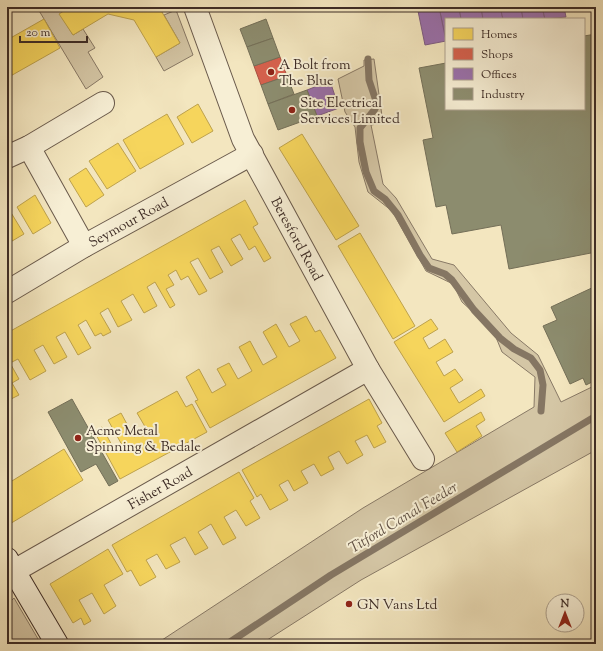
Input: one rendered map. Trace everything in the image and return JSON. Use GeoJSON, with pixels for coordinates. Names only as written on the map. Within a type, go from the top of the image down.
{"type":"FeatureCollection","features":[{"type":"Feature","properties":{"kind":"street","name":"Beresford Road"},"geometry":{"type":"LineString","coordinates":[[195,7],[243,139],[368,369],[423,459]]}},
{"type":"Feature","properties":{"kind":"street"},"geometry":{"type":"LineString","coordinates":[[7,157],[29,147],[103,103]]}},
{"type":"Feature","properties":{"kind":"street"},"geometry":{"type":"LineString","coordinates":[[29,147],[84,246]]}},
{"type":"Feature","properties":{"kind":"street","name":"Seymour Road"},"geometry":{"type":"LineString","coordinates":[[7,292],[84,246],[252,154]]}},
{"type":"Feature","properties":{"kind":"street","name":"Fisher Road"},"geometry":{"type":"LineString","coordinates":[[11,565],[368,369]]}},
{"type":"Feature","properties":{"kind":"street"},"geometry":{"type":"LineString","coordinates":[[11,565],[57,644]]}},
{"type":"Feature","properties":{"kind":"shaded area"},"geometry":{"type":"Polygon","coordinates":[[[41,7],[70,7],[60,14],[73,35],[83,29],[95,48],[88,52],[103,77],[86,89],[38,9],[41,7]]]}},
{"type":"Feature","properties":{"kind":"shaded area"},"geometry":{"type":"Polygon","coordinates":[[[176,10],[193,55],[164,71],[156,57],[180,43],[164,15],[176,10]]]}},
{"type":"Feature","properties":{"kind":"shaded area"},"geometry":{"type":"Polygon","coordinates":[[[374,59],[383,123],[371,125],[383,184],[396,198],[432,259],[454,265],[511,333],[538,355],[561,402],[596,385],[596,450],[361,580],[261,644],[156,644],[363,508],[534,407],[535,377],[502,352],[493,330],[462,302],[453,284],[426,271],[392,211],[368,192],[359,162],[355,127],[345,112],[338,79],[364,66],[364,60],[374,59]]]}},
{"type":"Feature","properties":{"kind":"shaded area"},"geometry":{"type":"Polygon","coordinates":[[[14,598],[41,644],[7,644],[7,605],[14,598]]]}},
{"type":"Feature","properties":{"kind":"building: Homes"},"geometry":{"type":"Polygon","coordinates":[[[70,7],[159,7],[180,43],[156,57],[134,20],[108,14],[73,35],[59,14],[70,7]]]}},
{"type":"Feature","properties":{"kind":"building: Homes"},"geometry":{"type":"Polygon","coordinates":[[[44,19],[60,48],[7,78],[7,40],[44,19]]]}},
{"type":"Feature","properties":{"kind":"building: Homes"},"geometry":{"type":"Polygon","coordinates":[[[198,104],[213,131],[192,143],[177,117],[198,104]]]}},
{"type":"Feature","properties":{"kind":"building: Homes"},"geometry":{"type":"Polygon","coordinates":[[[167,114],[184,144],[140,169],[123,140],[167,114]]]}},
{"type":"Feature","properties":{"kind":"building: Homes"},"geometry":{"type":"Polygon","coordinates":[[[302,134],[359,226],[336,240],[279,148],[302,134]]]}},
{"type":"Feature","properties":{"kind":"building: Homes"},"geometry":{"type":"Polygon","coordinates":[[[118,143],[136,171],[107,189],[89,161],[118,143]]]}},
{"type":"Feature","properties":{"kind":"building: Homes"},"geometry":{"type":"Polygon","coordinates":[[[86,168],[104,195],[86,207],[69,179],[86,168]]]}},
{"type":"Feature","properties":{"kind":"building: Homes"},"geometry":{"type":"Polygon","coordinates":[[[35,195],[51,223],[33,234],[17,207],[35,195]]]}},
{"type":"Feature","properties":{"kind":"building: Homes"},"geometry":{"type":"Polygon","coordinates":[[[245,200],[258,224],[253,227],[271,258],[264,262],[255,246],[249,250],[240,234],[231,239],[243,259],[231,266],[219,246],[211,250],[223,272],[210,279],[198,258],[190,262],[207,291],[199,295],[188,276],[181,280],[176,270],[168,275],[174,285],[166,289],[175,305],[170,308],[155,282],[147,287],[157,306],[144,313],[133,294],[121,301],[132,320],[118,327],[108,308],[100,313],[111,332],[103,336],[101,333],[95,336],[86,320],[78,325],[91,348],[78,355],[65,332],[56,337],[67,357],[54,364],[43,345],[34,350],[46,371],[30,380],[18,359],[10,363],[19,379],[12,383],[19,395],[11,399],[7,391],[7,333],[245,200]]]}},
{"type":"Feature","properties":{"kind":"building: Homes"},"geometry":{"type":"Polygon","coordinates":[[[7,206],[24,234],[7,244],[7,206]]]}},
{"type":"Feature","properties":{"kind":"building: Homes"},"geometry":{"type":"Polygon","coordinates":[[[360,233],[415,326],[393,339],[338,246],[360,233]]]}},
{"type":"Feature","properties":{"kind":"building: Homes"},"geometry":{"type":"Polygon","coordinates":[[[306,316],[315,332],[320,330],[336,358],[210,428],[195,401],[198,400],[186,377],[199,369],[212,393],[226,385],[217,369],[229,363],[238,379],[252,371],[239,347],[250,341],[263,365],[277,357],[263,332],[276,324],[289,347],[300,341],[290,324],[306,316]]]}},
{"type":"Feature","properties":{"kind":"building: Homes"},"geometry":{"type":"Polygon","coordinates":[[[431,319],[438,329],[423,338],[429,349],[445,339],[453,352],[436,362],[444,376],[455,369],[463,380],[450,388],[459,403],[481,389],[485,396],[444,422],[394,342],[431,319]]]}},
{"type":"Feature","properties":{"kind":"building: Homes"},"geometry":{"type":"Polygon","coordinates":[[[177,391],[186,407],[192,404],[207,432],[120,479],[94,431],[102,427],[114,449],[122,445],[108,420],[121,413],[134,437],[147,430],[137,413],[177,391]]]}},
{"type":"Feature","properties":{"kind":"building: Homes"},"geometry":{"type":"Polygon","coordinates":[[[369,399],[382,423],[377,426],[386,442],[374,448],[367,435],[355,441],[363,455],[347,464],[339,451],[328,457],[334,469],[321,476],[314,464],[301,471],[308,483],[294,491],[288,480],[279,485],[288,500],[270,510],[261,494],[257,497],[242,470],[369,399]]]}},
{"type":"Feature","properties":{"kind":"building: Homes"},"geometry":{"type":"Polygon","coordinates":[[[481,412],[485,420],[476,426],[482,436],[457,452],[445,433],[481,412]]]}},
{"type":"Feature","properties":{"kind":"building: Homes"},"geometry":{"type":"Polygon","coordinates":[[[64,449],[83,480],[8,525],[7,484],[64,449]]]}},
{"type":"Feature","properties":{"kind":"building: Homes"},"geometry":{"type":"Polygon","coordinates":[[[239,472],[254,498],[250,501],[260,518],[246,526],[236,510],[224,517],[236,538],[223,545],[211,524],[198,532],[208,548],[195,555],[185,537],[170,545],[180,562],[166,569],[157,554],[146,560],[156,577],[140,586],[131,570],[127,572],[112,545],[239,472]]]}},
{"type":"Feature","properties":{"kind":"building: Homes"},"geometry":{"type":"Polygon","coordinates":[[[108,549],[123,574],[104,585],[116,606],[104,614],[92,593],[79,600],[91,621],[84,625],[81,618],[73,623],[50,584],[108,549]]]}},
{"type":"Feature","properties":{"kind":"building: Shops","name":"A Bolt from The Blue"},"geometry":{"type":"Polygon","coordinates":[[[280,57],[287,76],[261,85],[254,66],[280,57]]]}},
{"type":"Feature","properties":{"kind":"building: Offices"},"geometry":{"type":"Polygon","coordinates":[[[439,7],[459,7],[461,18],[445,18],[445,36],[439,7]]]}},
{"type":"Feature","properties":{"kind":"building: Offices"},"geometry":{"type":"Polygon","coordinates":[[[439,7],[445,41],[425,45],[418,11],[439,7]]]}},
{"type":"Feature","properties":{"kind":"building: Offices"},"geometry":{"type":"Polygon","coordinates":[[[459,7],[481,7],[483,18],[461,18],[459,7]]]}},
{"type":"Feature","properties":{"kind":"building: Offices"},"geometry":{"type":"Polygon","coordinates":[[[481,7],[500,7],[503,18],[483,18],[481,7]]]}},
{"type":"Feature","properties":{"kind":"building: Offices"},"geometry":{"type":"Polygon","coordinates":[[[500,7],[521,7],[523,18],[503,18],[500,7]]]}},
{"type":"Feature","properties":{"kind":"building: Offices"},"geometry":{"type":"Polygon","coordinates":[[[521,7],[542,7],[545,18],[523,18],[521,7]]]}},
{"type":"Feature","properties":{"kind":"building: Offices"},"geometry":{"type":"Polygon","coordinates":[[[542,7],[564,7],[566,17],[545,18],[542,7]]]}},
{"type":"Feature","properties":{"kind":"building: Offices"},"geometry":{"type":"Polygon","coordinates":[[[330,81],[339,108],[317,116],[307,90],[330,81]]]}},
{"type":"Feature","properties":{"kind":"building: Industry"},"geometry":{"type":"Polygon","coordinates":[[[266,19],[273,38],[247,47],[240,29],[266,19]]]}},
{"type":"Feature","properties":{"kind":"building: Industry"},"geometry":{"type":"Polygon","coordinates":[[[596,34],[596,252],[509,269],[501,225],[452,234],[446,205],[436,207],[423,140],[433,138],[419,68],[445,63],[445,110],[585,110],[585,36],[596,34]]]}},
{"type":"Feature","properties":{"kind":"building: Industry"},"geometry":{"type":"Polygon","coordinates":[[[273,38],[280,57],[254,66],[247,47],[273,38]]]}},
{"type":"Feature","properties":{"kind":"building: Industry"},"geometry":{"type":"Polygon","coordinates":[[[287,76],[294,94],[268,104],[261,85],[287,76]]]}},
{"type":"Feature","properties":{"kind":"building: Industry","name":"Site Electrical Services Limited"},"geometry":{"type":"Polygon","coordinates":[[[307,90],[317,116],[278,130],[268,104],[307,90]]]}},
{"type":"Feature","properties":{"kind":"building: Industry"},"geometry":{"type":"Polygon","coordinates":[[[596,286],[596,380],[586,385],[583,378],[570,384],[543,326],[557,320],[551,307],[596,286]]]}},
{"type":"Feature","properties":{"kind":"building: Industry","name":"Acme Metal Spinning & Bedale"},"geometry":{"type":"Polygon","coordinates":[[[72,399],[118,481],[109,486],[96,464],[81,472],[48,412],[72,399]]]}},
{"type":"Feature","properties":{"kind":"waterway"},"geometry":{"type":"LineString","coordinates":[[368,59],[369,80],[377,104],[375,109],[360,128],[360,142],[366,172],[374,191],[385,199],[398,215],[420,255],[429,268],[445,274],[452,280],[474,310],[500,338],[514,349],[531,358],[540,370],[543,385],[541,411]]}},
{"type":"Feature","properties":{"kind":"waterway","name":"Titford Canal Feeder"},"geometry":{"type":"LineString","coordinates":[[227,644],[331,575],[596,416]]}},
{"type":"Feature","properties":{"kind":"place","name":"A Bolt from The Blue"},"geometry":{"type":"Point","coordinates":[271,72]}},
{"type":"Feature","properties":{"kind":"place","name":"Site Electrical Services Limited"},"geometry":{"type":"Point","coordinates":[292,110]}},
{"type":"Feature","properties":{"kind":"place","name":"Acme Metal Spinning & Bedale"},"geometry":{"type":"Point","coordinates":[78,438]}},
{"type":"Feature","properties":{"kind":"place","name":"GN Vans Ltd"},"geometry":{"type":"Point","coordinates":[349,604]}}]}
